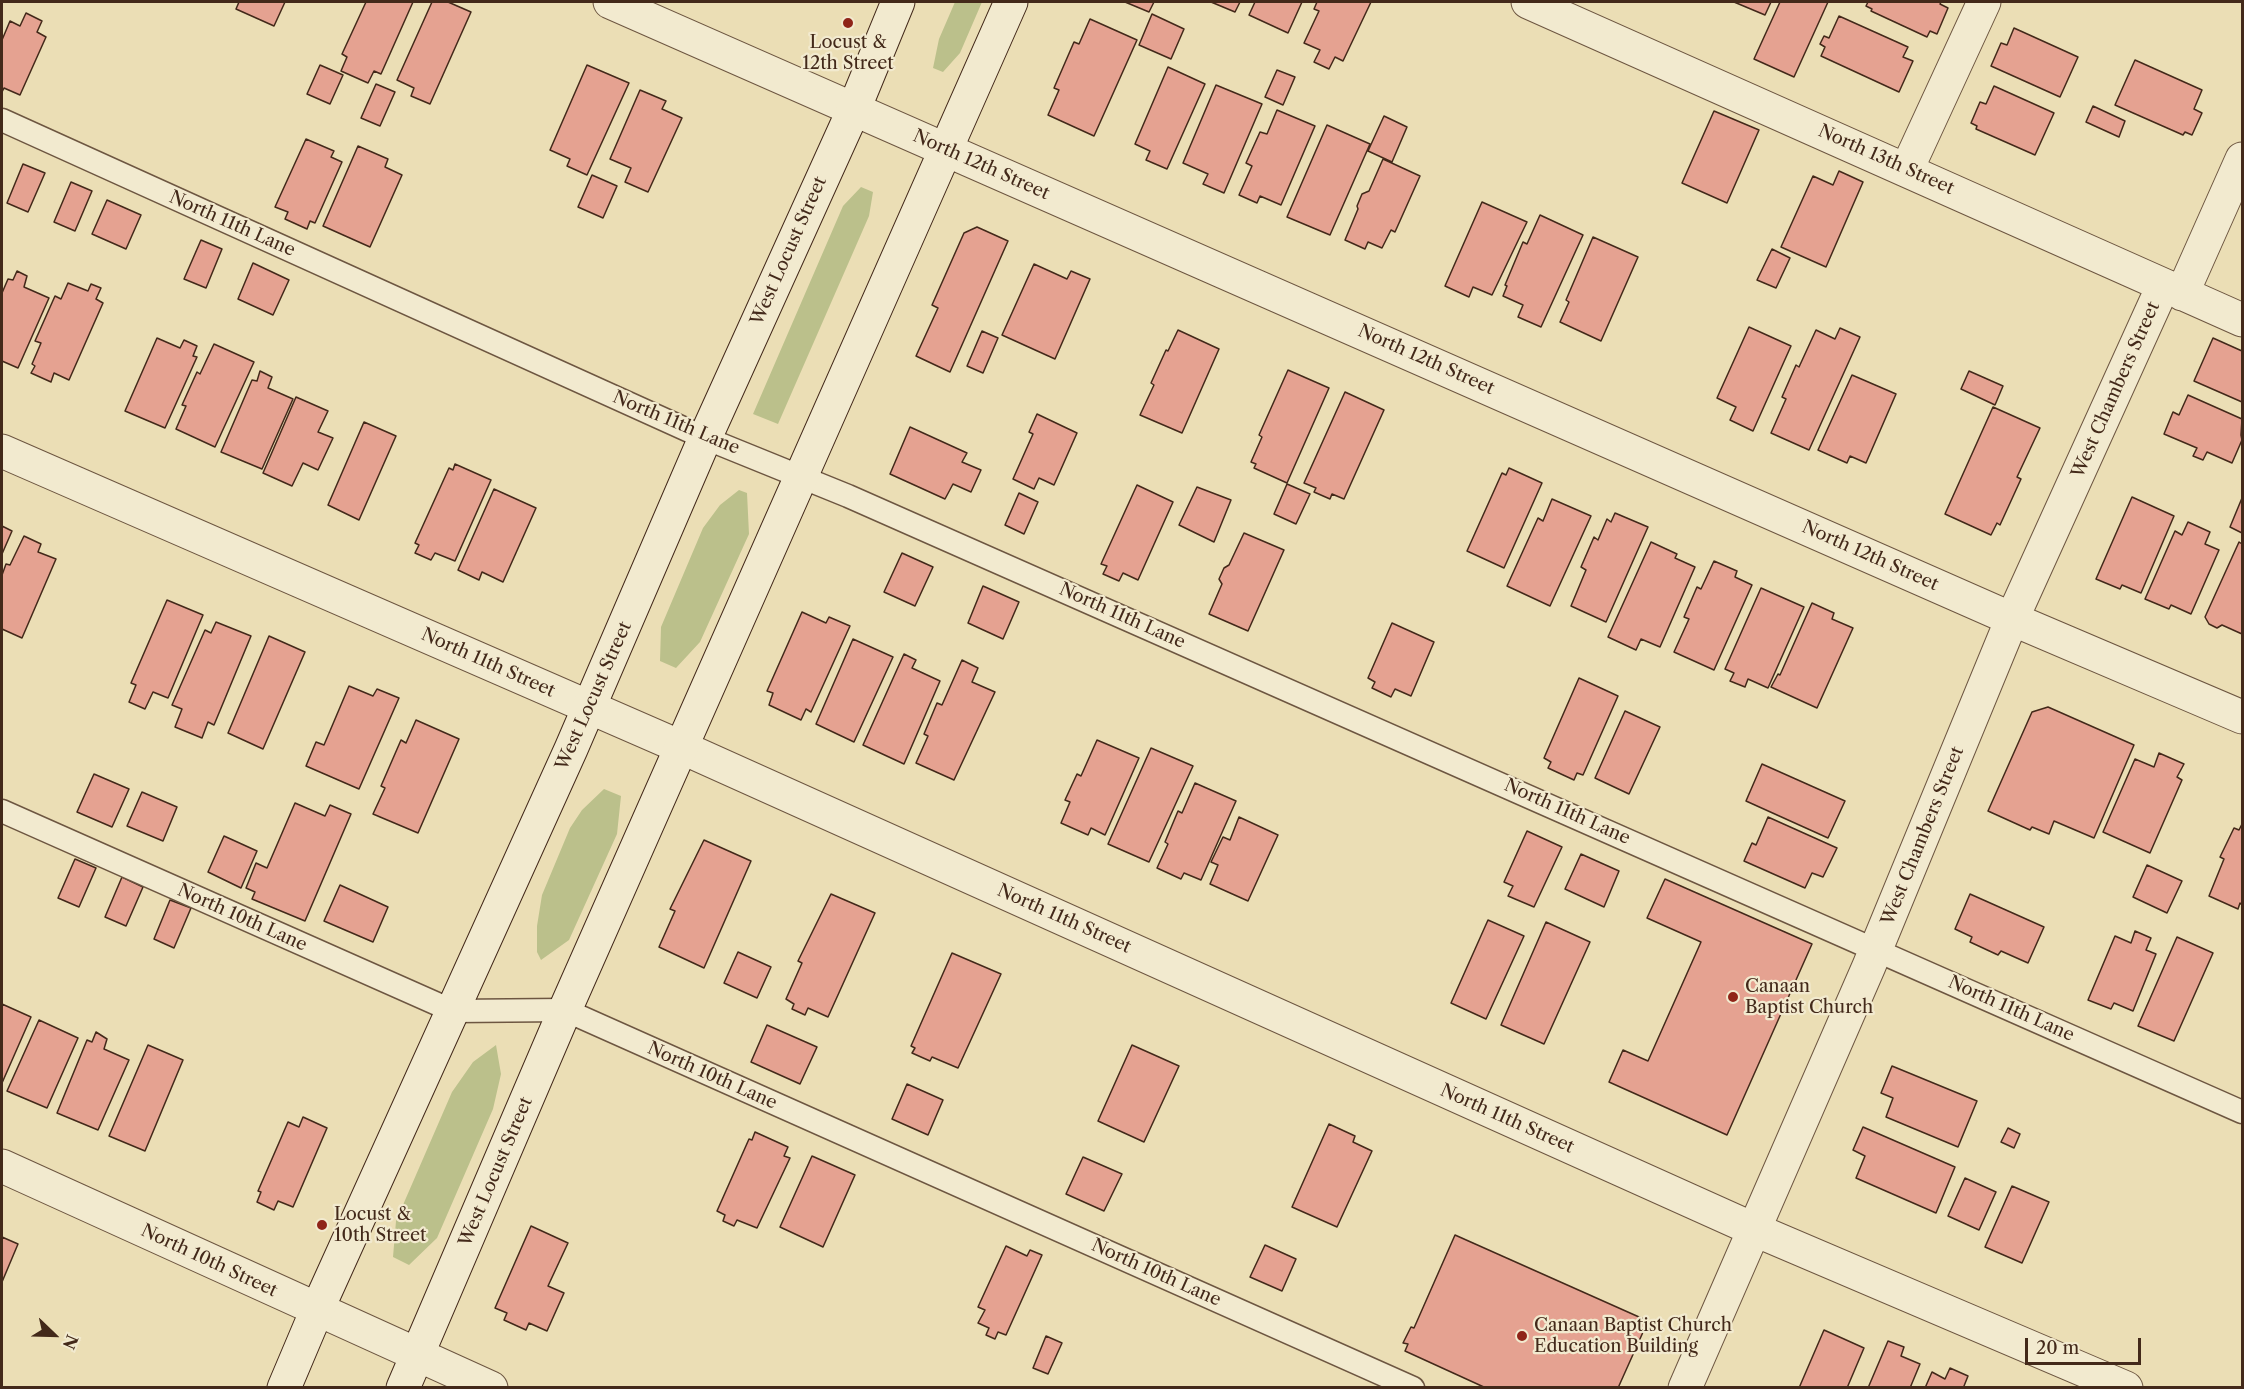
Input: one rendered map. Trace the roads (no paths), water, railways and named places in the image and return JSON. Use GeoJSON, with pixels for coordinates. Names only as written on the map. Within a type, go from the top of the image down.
{"type":"FeatureCollection","features":[{"type":"Feature","properties":{"kind":"street","name":"North 12th Street"},"geometry":{"type":"LineString","coordinates":[[610,2],[2012,619],[2242,717]]}},
{"type":"Feature","properties":{"kind":"street","name":"West Locust Street"},"geometry":{"type":"LineString","coordinates":[[284,1388],[317,1310],[589,708],[705,438],[854,109],[898,2]]}},
{"type":"Feature","properties":{"kind":"street","name":"West Locust Street"},"geometry":{"type":"LineString","coordinates":[[403,1388],[565,1010],[1011,2]]}},
{"type":"Feature","properties":{"kind":"street"},"geometry":{"type":"LineString","coordinates":[[1907,169],[1984,2]]}},
{"type":"Feature","properties":{"kind":"street","name":"North 13th Street"},"geometry":{"type":"LineString","coordinates":[[1534,3],[2242,320]]}},
{"type":"Feature","properties":{"kind":"street","name":"West Chambers Street"},"geometry":{"type":"LineString","coordinates":[[1685,1388],[1876,949],[2012,619],[2172,290],[2242,159]]}},
{"type":"Feature","properties":{"kind":"street","name":"North 11th Street"},"geometry":{"type":"LineString","coordinates":[[2,451],[682,748],[1753,1229],[2126,1388]]}},
{"type":"Feature","properties":{"kind":"street","name":"North 10th Street"},"geometry":{"type":"LineString","coordinates":[[2,1166],[491,1388]]}},
{"type":"Feature","properties":{"kind":"lane","name":"North 11th Lane"},"geometry":{"type":"LineString","coordinates":[[2,120],[705,438],[803,476],[2242,1112]]}},
{"type":"Feature","properties":{"kind":"lane","name":"North 10th Lane"},"geometry":{"type":"LineString","coordinates":[[2,811],[453,1011],[565,1010],[1413,1388]]}},
{"type":"Feature","properties":{"kind":"place","name":"Locust & 12th Street"},"geometry":{"type":"Point","coordinates":[848,23]}},
{"type":"Feature","properties":{"kind":"place","name":"Canaan Baptist Church"},"geometry":{"type":"Point","coordinates":[1733,997]}},
{"type":"Feature","properties":{"kind":"place","name":"Locust & 10th Street"},"geometry":{"type":"Point","coordinates":[322,1225]}},
{"type":"Feature","properties":{"kind":"place","name":"Canaan Baptist Church Education Building"},"geometry":{"type":"Point","coordinates":[1522,1336]}}]}
